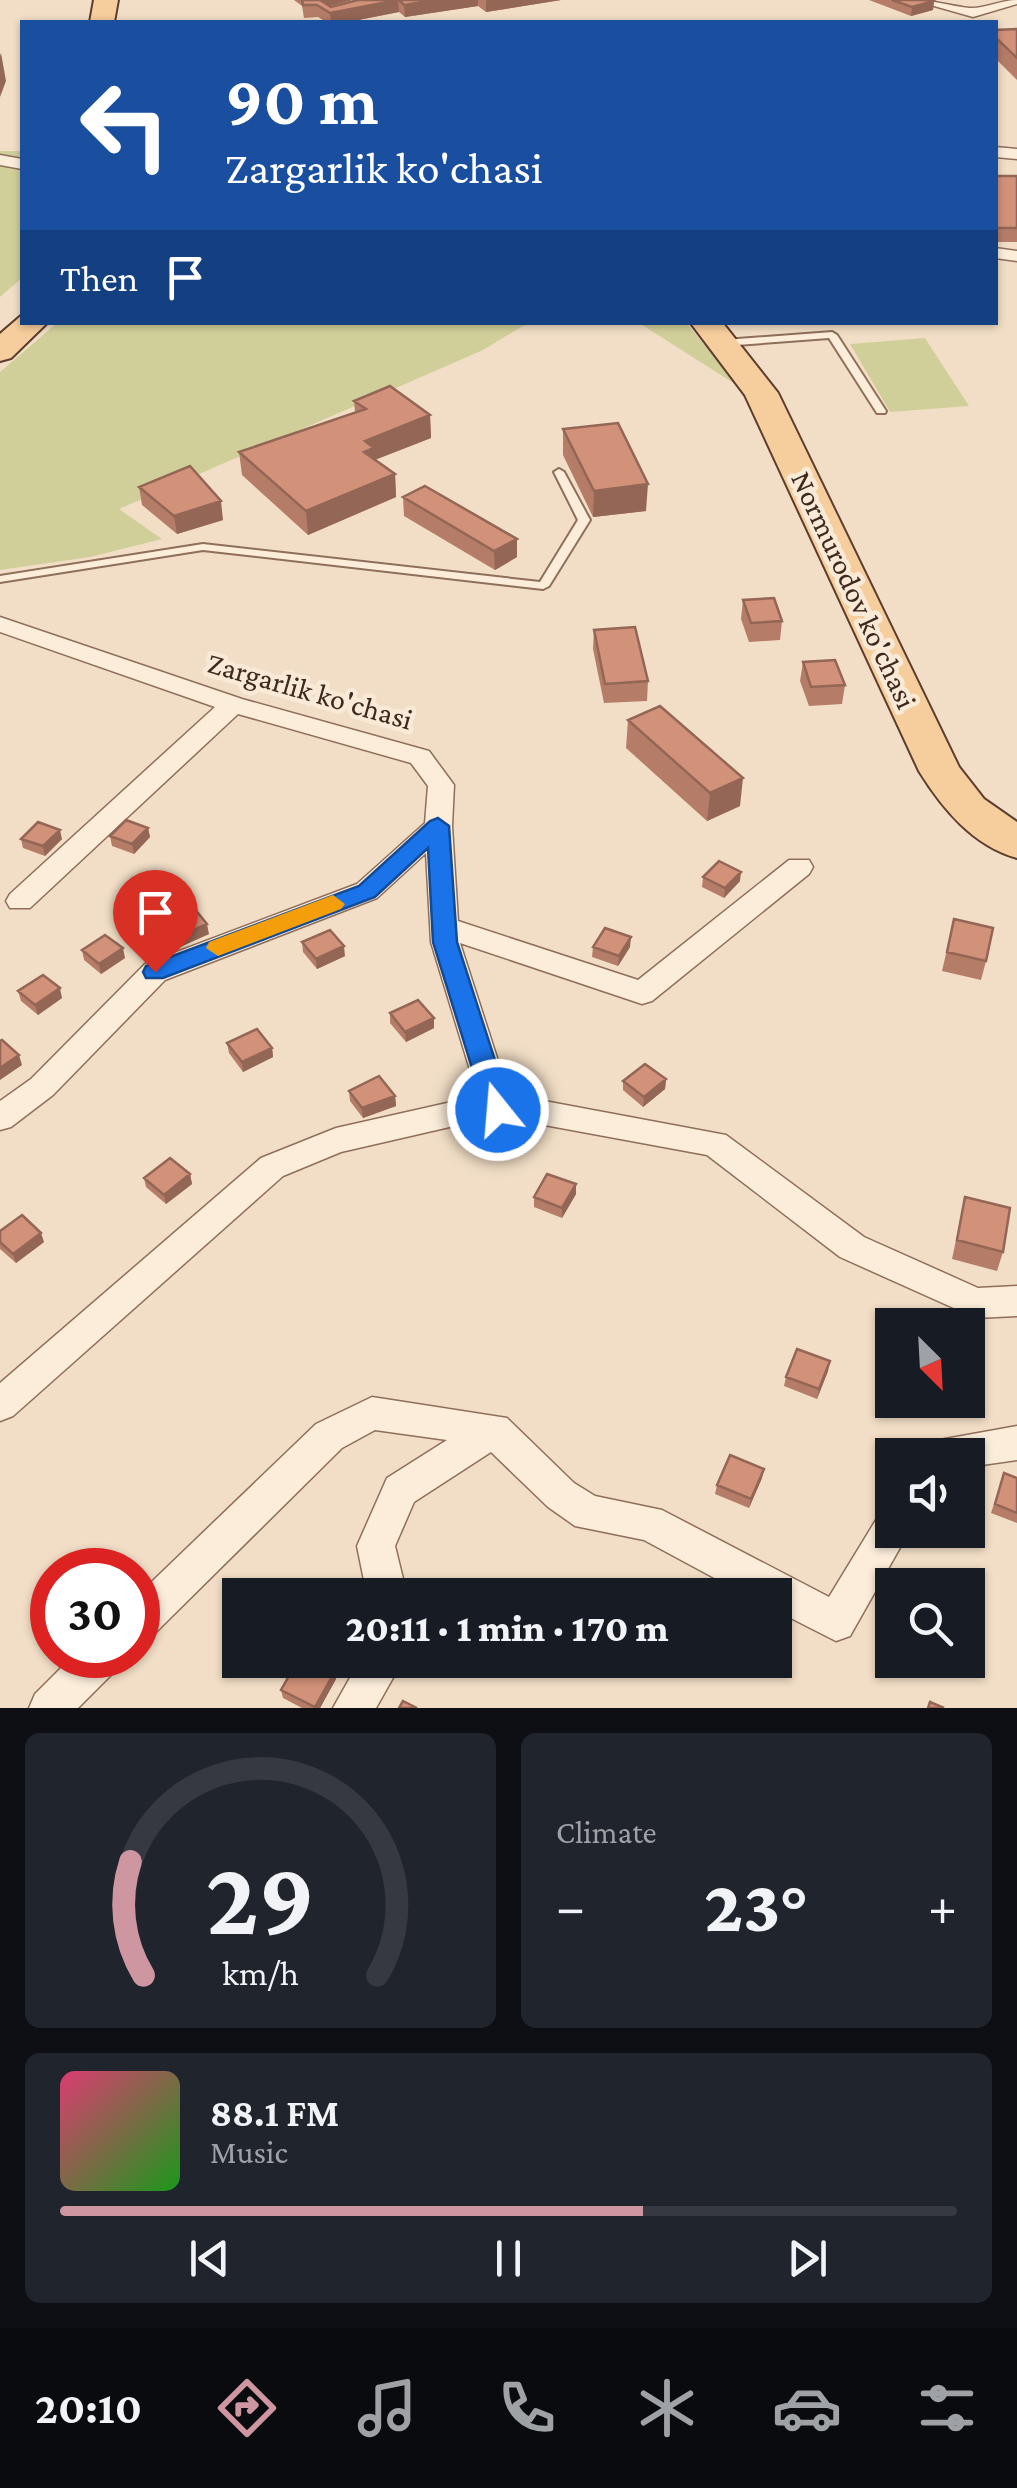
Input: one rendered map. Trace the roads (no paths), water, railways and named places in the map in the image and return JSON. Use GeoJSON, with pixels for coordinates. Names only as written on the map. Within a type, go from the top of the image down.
{"type":"FeatureCollection","features":[{"type":"Feature","properties":{"kind":"main road"},"geometry":{"type":"LineString","coordinates":[[0,312],[20,296]]}},
{"type":"Feature","properties":{"kind":"main road"},"geometry":{"type":"LineString","coordinates":[[0,351],[30,325]]}},
{"type":"Feature","properties":{"kind":"main road","name":"Normurodov ko'chasi"},"geometry":{"type":"LineString","coordinates":[[714,333],[761,394],[940,772],[968,809],[1014,843]]}},
{"type":"Feature","properties":{"kind":"street"},"geometry":{"type":"LineString","coordinates":[[920,0],[973,13],[1016,0]]}},
{"type":"Feature","properties":{"kind":"street","name":"Zargarlik ko'chasi"},"geometry":{"type":"LineString","coordinates":[[0,624],[234,704],[420,757],[441,785],[438,826],[445,942],[498,1110]]}},
{"type":"Feature","properties":{"kind":"street"},"geometry":{"type":"LineString","coordinates":[[20,902],[234,704]]}},
{"type":"Feature","properties":{"kind":"street"},"geometry":{"type":"LineString","coordinates":[[0,1118],[42,1087],[155,972],[367,891],[438,826]]}},
{"type":"Feature","properties":{"kind":"street"},"geometry":{"type":"LineString","coordinates":[[444,927],[642,993],[798,866]]}},
{"type":"Feature","properties":{"kind":"street"},"geometry":{"type":"LineString","coordinates":[[0,1405],[272,1166],[336,1141],[480,1108],[539,1112],[715,1144],[852,1247],[976,1303],[1017,1301]]}},
{"type":"Feature","properties":{"kind":"street"},"geometry":{"type":"LineString","coordinates":[[160,1601],[330,1436],[372,1414],[494,1430],[560,1495],[588,1513],[649,1523],[836,1622],[880,1548]]}},
{"type":"Feature","properties":{"kind":"street"},"geometry":{"type":"LineString","coordinates":[[383,1578],[376,1546],[400,1490],[494,1430]]}},
{"type":"Feature","properties":{"kind":"street"},"geometry":{"type":"LineString","coordinates":[[985,1448],[1017,1443]]}},
{"type":"Feature","properties":{"kind":"street"},"geometry":{"type":"LineString","coordinates":[[49,1708],[80,1678]]}},
{"type":"Feature","properties":{"kind":"street"},"geometry":{"type":"LineString","coordinates":[[353,1708],[371,1678]]}},
{"type":"Feature","properties":{"kind":"lane"},"geometry":{"type":"LineString","coordinates":[[714,333],[832,336],[881,411]]}},
{"type":"Feature","properties":{"kind":"lane"},"geometry":{"type":"LineString","coordinates":[[0,579],[203,547],[543,586],[584,520],[559,472]]}}]}
